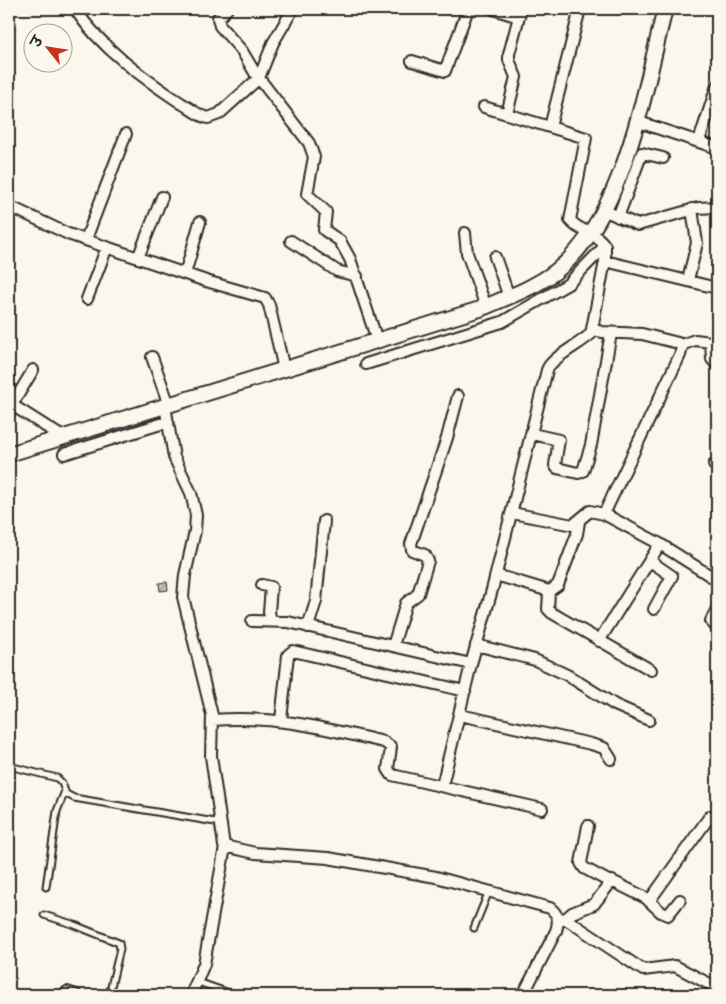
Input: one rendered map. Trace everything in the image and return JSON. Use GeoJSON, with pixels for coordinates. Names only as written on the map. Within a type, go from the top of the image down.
{"type":"FeatureCollection","features":[{"type":"Feature","properties":{"kind":"street"},"geometry":{"type":"LineString","coordinates":[[75,9],[126,64],[163,91],[204,117],[213,117],[219,114],[259,78],[273,43],[293,9]]}},
{"type":"Feature","properties":{"kind":"street"},"geometry":{"type":"LineString","coordinates":[[227,9],[218,18],[218,22],[310,144],[314,157],[307,194],[326,212],[322,228],[342,242],[357,276],[377,340]]}},
{"type":"Feature","properties":{"kind":"street"},"geometry":{"type":"LineString","coordinates":[[412,61],[445,70],[468,9]]}},
{"type":"Feature","properties":{"kind":"street"},"geometry":{"type":"LineString","coordinates":[[493,9],[520,13],[509,54],[509,60],[516,77],[507,114]]}},
{"type":"Feature","properties":{"kind":"street"},"geometry":{"type":"LineString","coordinates":[[550,127],[580,9]]}},
{"type":"Feature","properties":{"kind":"street"},"geometry":{"type":"LineString","coordinates":[[611,214],[628,152],[640,122],[665,9]]}},
{"type":"Feature","properties":{"kind":"street"},"geometry":{"type":"LineString","coordinates":[[698,141],[717,89]]}},
{"type":"Feature","properties":{"kind":"street"},"geometry":{"type":"LineString","coordinates":[[484,107],[586,138],[570,220],[573,224],[597,238],[605,261],[592,322],[594,331]]}},
{"type":"Feature","properties":{"kind":"street"},"geometry":{"type":"LineString","coordinates":[[640,122],[717,148]]}},
{"type":"Feature","properties":{"kind":"street"},"geometry":{"type":"LineString","coordinates":[[86,239],[126,134]]}},
{"type":"Feature","properties":{"kind":"street"},"geometry":{"type":"LineString","coordinates":[[366,364],[502,322],[568,284],[611,214],[642,153],[663,158]]}},
{"type":"Feature","properties":{"kind":"street"},"geometry":{"type":"LineString","coordinates":[[138,258],[162,197]]}},
{"type":"Feature","properties":{"kind":"street"},"geometry":{"type":"LineString","coordinates":[[9,206],[44,223],[107,247],[185,274],[265,298],[269,304],[284,369]]}},
{"type":"Feature","properties":{"kind":"street"},"geometry":{"type":"LineString","coordinates":[[611,214],[638,225],[692,209],[717,208]]}},
{"type":"Feature","properties":{"kind":"street"},"geometry":{"type":"LineString","coordinates":[[688,280],[697,243],[692,209]]}},
{"type":"Feature","properties":{"kind":"street"},"geometry":{"type":"LineString","coordinates":[[185,274],[200,222]]}},
{"type":"Feature","properties":{"kind":"street"},"geometry":{"type":"LineString","coordinates":[[465,233],[467,253],[486,307]]}},
{"type":"Feature","properties":{"kind":"street"},"geometry":{"type":"LineString","coordinates":[[9,454],[486,307],[536,284],[555,271],[578,248],[597,238]]}},
{"type":"Feature","properties":{"kind":"street"},"geometry":{"type":"LineString","coordinates":[[291,241],[338,271],[357,276]]}},
{"type":"Feature","properties":{"kind":"street"},"geometry":{"type":"LineString","coordinates":[[87,299],[107,247]]}},
{"type":"Feature","properties":{"kind":"street"},"geometry":{"type":"LineString","coordinates":[[495,257],[509,297]]}},
{"type":"Feature","properties":{"kind":"street"},"geometry":{"type":"LineString","coordinates":[[605,261],[717,288]]}},
{"type":"Feature","properties":{"kind":"street"},"geometry":{"type":"LineString","coordinates":[[442,786],[476,644],[496,575],[550,363],[582,342],[594,331],[642,334],[681,345],[695,340],[711,342],[712,359],[717,365]]}},
{"type":"Feature","properties":{"kind":"street"},"geometry":{"type":"LineString","coordinates":[[532,434],[560,440],[555,465],[557,468],[578,473],[583,471],[591,445],[611,333]]}},
{"type":"Feature","properties":{"kind":"street"},"geometry":{"type":"LineString","coordinates":[[604,514],[680,355],[681,345]]}},
{"type":"Feature","properties":{"kind":"street"},"geometry":{"type":"LineString","coordinates":[[152,357],[167,406],[167,422],[174,457],[188,484],[196,515],[195,531],[185,575],[183,598],[194,636],[212,720],[211,756],[223,844],[226,847],[211,935],[198,982],[191,995]]}},
{"type":"Feature","properties":{"kind":"street"},"geometry":{"type":"LineString","coordinates":[[33,370],[10,404],[64,438]]}},
{"type":"Feature","properties":{"kind":"street"},"geometry":{"type":"LineString","coordinates":[[393,646],[406,603],[418,594],[428,561],[425,555],[412,550],[411,544],[451,425],[458,396]]}},
{"type":"Feature","properties":{"kind":"street"},"geometry":{"type":"LineString","coordinates":[[64,454],[167,422]]}},
{"type":"Feature","properties":{"kind":"street"},"geometry":{"type":"LineString","coordinates":[[512,513],[573,525],[590,511],[604,514],[660,544],[717,580]]}},
{"type":"Feature","properties":{"kind":"street"},"geometry":{"type":"LineString","coordinates":[[308,627],[316,601],[324,521]]}},
{"type":"Feature","properties":{"kind":"street"},"geometry":{"type":"LineString","coordinates":[[548,592],[558,585],[577,534],[579,522]]}},
{"type":"Feature","properties":{"kind":"street"},"geometry":{"type":"LineString","coordinates":[[599,641],[660,544]]}},
{"type":"Feature","properties":{"kind":"street"},"geometry":{"type":"LineString","coordinates":[[650,561],[672,576],[654,609]]}},
{"type":"Feature","properties":{"kind":"street"},"geometry":{"type":"LineString","coordinates":[[496,575],[548,592]]}},
{"type":"Feature","properties":{"kind":"street"},"geometry":{"type":"LineString","coordinates":[[262,584],[271,587],[269,615],[271,621]]}},
{"type":"Feature","properties":{"kind":"street"},"geometry":{"type":"LineString","coordinates":[[548,592],[550,611],[651,670]]}},
{"type":"Feature","properties":{"kind":"street"},"geometry":{"type":"LineString","coordinates":[[717,609],[711,621],[717,628]]}},
{"type":"Feature","properties":{"kind":"street"},"geometry":{"type":"LineString","coordinates":[[252,621],[288,622],[471,664]]}},
{"type":"Feature","properties":{"kind":"street"},"geometry":{"type":"LineString","coordinates":[[476,644],[536,660],[567,675],[615,704],[649,720]]}},
{"type":"Feature","properties":{"kind":"street"},"geometry":{"type":"LineString","coordinates":[[281,720],[288,655],[293,651],[465,691]]}},
{"type":"Feature","properties":{"kind":"street"},"geometry":{"type":"LineString","coordinates":[[460,715],[591,744],[604,748],[611,759]]}},
{"type":"Feature","properties":{"kind":"street"},"geometry":{"type":"LineString","coordinates":[[212,720],[249,718],[281,720],[388,743],[392,747],[388,770],[392,775],[542,809]]}},
{"type":"Feature","properties":{"kind":"street"},"geometry":{"type":"LineString","coordinates":[[648,900],[710,816]]}},
{"type":"Feature","properties":{"kind":"street"},"geometry":{"type":"LineString","coordinates":[[588,826],[582,864],[584,868],[648,900],[661,912],[668,915],[680,900]]}},
{"type":"Feature","properties":{"kind":"street"},"geometry":{"type":"LineString","coordinates":[[226,847],[255,852],[345,861],[436,876],[544,905],[643,970],[674,966],[717,988]]}},
{"type":"Feature","properties":{"kind":"street"},"geometry":{"type":"LineString","coordinates":[[524,995],[562,918],[594,904],[610,882]]}},
{"type":"Feature","properties":{"kind":"lane"},"geometry":{"type":"LineString","coordinates":[[9,766],[57,778],[62,783],[65,791],[74,798],[221,824]]}},
{"type":"Feature","properties":{"kind":"lane"},"geometry":{"type":"LineString","coordinates":[[46,887],[57,811],[65,791]]}},
{"type":"Feature","properties":{"kind":"lane"},"geometry":{"type":"LineString","coordinates":[[474,928],[490,890]]}},
{"type":"Feature","properties":{"kind":"lane"},"geometry":{"type":"LineString","coordinates":[[44,916],[72,924],[119,943],[120,949],[109,995]]}},
{"type":"Feature","properties":{"kind":"lane"},"geometry":{"type":"LineString","coordinates":[[198,982],[235,995]]}},
{"type":"Feature","properties":{"kind":"building"},"geometry":{"type":"Polygon","coordinates":[[[167,582],[168,590],[160,591],[159,583],[167,582]]]}}]}
